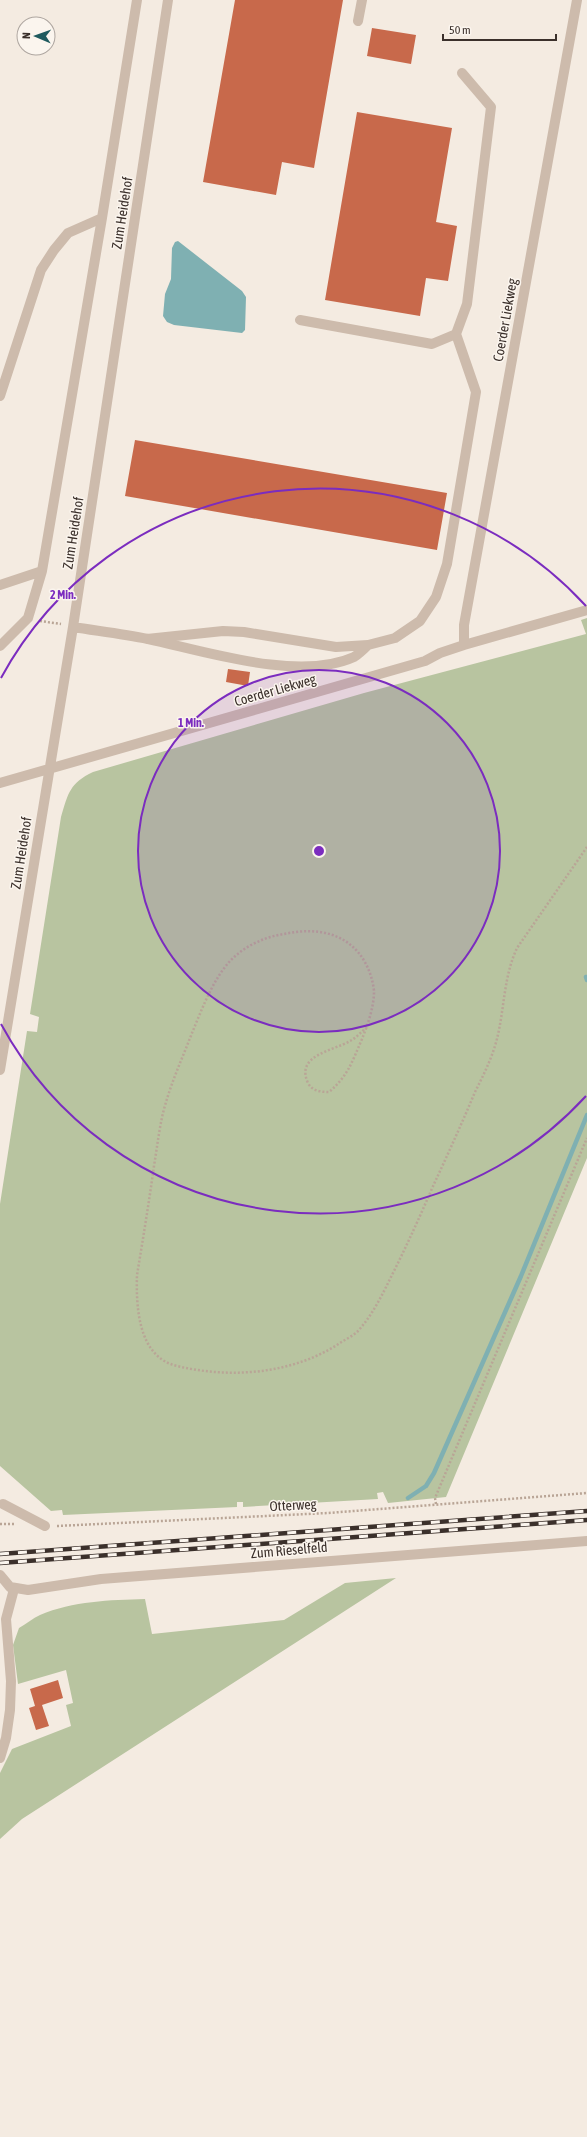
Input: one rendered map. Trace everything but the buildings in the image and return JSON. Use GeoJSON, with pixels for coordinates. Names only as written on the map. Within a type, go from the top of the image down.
{"type":"FeatureCollection","features":[{"type":"Feature","properties":{"kind":"street"},"geometry":{"type":"LineString","coordinates":[[0,646],[28,618],[42,571],[102,218],[137,0]]}},
{"type":"Feature","properties":{"kind":"street","name":"Zum Heidehof"},"geometry":{"type":"LineString","coordinates":[[0,1070],[73,627],[168,0]]}},
{"type":"Feature","properties":{"kind":"street"},"geometry":{"type":"LineString","coordinates":[[358,21],[362,0]]}},
{"type":"Feature","properties":{"kind":"street","name":"Coerder Liekweg"},"geometry":{"type":"LineString","coordinates":[[464,645],[464,625],[577,0]]}},
{"type":"Feature","properties":{"kind":"street"},"geometry":{"type":"LineString","coordinates":[[147,639],[223,631],[244,632],[336,647],[368,646],[395,638],[420,621],[436,597],[448,564],[476,392],[456,334],[467,304],[491,108],[462,73]]}},
{"type":"Feature","properties":{"kind":"street"},"geometry":{"type":"LineString","coordinates":[[0,396],[41,270],[54,250],[68,234],[102,218]]}},
{"type":"Feature","properties":{"kind":"street"},"geometry":{"type":"LineString","coordinates":[[300,320],[432,344],[456,334]]}},
{"type":"Feature","properties":{"kind":"street"},"geometry":{"type":"LineString","coordinates":[[0,585],[42,571]]}},
{"type":"Feature","properties":{"kind":"street","name":"Coerder Liekweg"},"geometry":{"type":"LineString","coordinates":[[0,783],[425,661],[440,653],[464,645],[587,610]]}},
{"type":"Feature","properties":{"kind":"street"},"geometry":{"type":"LineString","coordinates":[[73,627],[147,639],[219,656],[286,666],[328,664],[354,656],[368,646]]}},
{"type":"Feature","properties":{"kind":"street"},"geometry":{"type":"LineString","coordinates":[[3,1504],[45,1526]]}},
{"type":"Feature","properties":{"kind":"street","name":"Zum Rieselfeld"},"geometry":{"type":"LineString","coordinates":[[14,1589],[28,1590],[101,1579],[587,1541]]}},
{"type":"Feature","properties":{"kind":"street"},"geometry":{"type":"LineString","coordinates":[[0,1575],[6,1584],[14,1589],[3,1619],[11,1681],[10,1710],[6,1738],[0,1758]]}},
{"type":"Feature","properties":{"kind":"path"},"geometry":{"type":"LineString","coordinates":[[28,618],[73,627]]}},
{"type":"Feature","properties":{"kind":"path"},"geometry":{"type":"LineString","coordinates":[[367,1027],[350,1041],[317,1054],[306,1065],[305,1076],[310,1086],[320,1092],[329,1092],[343,1080],[367,1027],[372,1008],[374,990],[370,972],[352,945],[336,935],[320,931],[298,931],[272,936],[247,947],[231,961],[214,985],[195,1026],[163,1113],[137,1275],[136,1301],[139,1323],[146,1341],[157,1355],[174,1365],[202,1372],[234,1374],[286,1366],[309,1360],[331,1349],[356,1332],[375,1309],[410,1239],[494,1050],[511,962],[517,948],[587,847]]}},
{"type":"Feature","properties":{"kind":"path"},"geometry":{"type":"LineString","coordinates":[[436,1504],[435,1498],[587,1138]]}},
{"type":"Feature","properties":{"kind":"path","name":"Otterweg"},"geometry":{"type":"LineString","coordinates":[[45,1526],[140,1523],[587,1493]]}},
{"type":"Feature","properties":{"kind":"path"},"geometry":{"type":"LineString","coordinates":[[0,1524],[15,1523]]}},
{"type":"Feature","properties":{"kind":"green space"},"geometry":{"type":"Polygon","coordinates":[[[587,618],[587,1158],[446,1497],[388,1503],[383,1492],[377,1493],[378,1499],[243,1507],[243,1502],[237,1502],[237,1507],[63,1515],[62,1510],[51,1511],[0,1466],[0,1204],[27,1031],[37,1032],[39,1017],[30,1014],[61,817],[71,790],[79,780],[93,772],[364,693],[586,634],[581,620],[587,618]]]}},
{"type":"Feature","properties":{"kind":"green space"},"geometry":{"type":"Polygon","coordinates":[[[396,1578],[22,1819],[0,1839],[0,1773],[12,1749],[71,1726],[66,1705],[73,1703],[66,1670],[18,1684],[13,1645],[19,1628],[40,1615],[78,1604],[145,1599],[152,1634],[284,1620],[345,1583],[396,1578]]]}},
{"type":"Feature","properties":{"kind":"water"},"geometry":{"type":"Polygon","coordinates":[[[178,241],[242,291],[246,297],[245,330],[242,333],[174,325],[167,322],[163,316],[165,294],[171,279],[172,248],[175,242],[178,241]]]}},
{"type":"Feature","properties":{"kind":"waterway"},"geometry":{"type":"LineString","coordinates":[[408,1498],[426,1486],[434,1473],[521,1276],[587,1115]]}},
{"type":"Feature","properties":{"kind":"railway"},"geometry":{"type":"LineString","coordinates":[[0,1554],[587,1511]]}},
{"type":"Feature","properties":{"kind":"railway"},"geometry":{"type":"LineString","coordinates":[[0,1563],[587,1520]]}}]}
